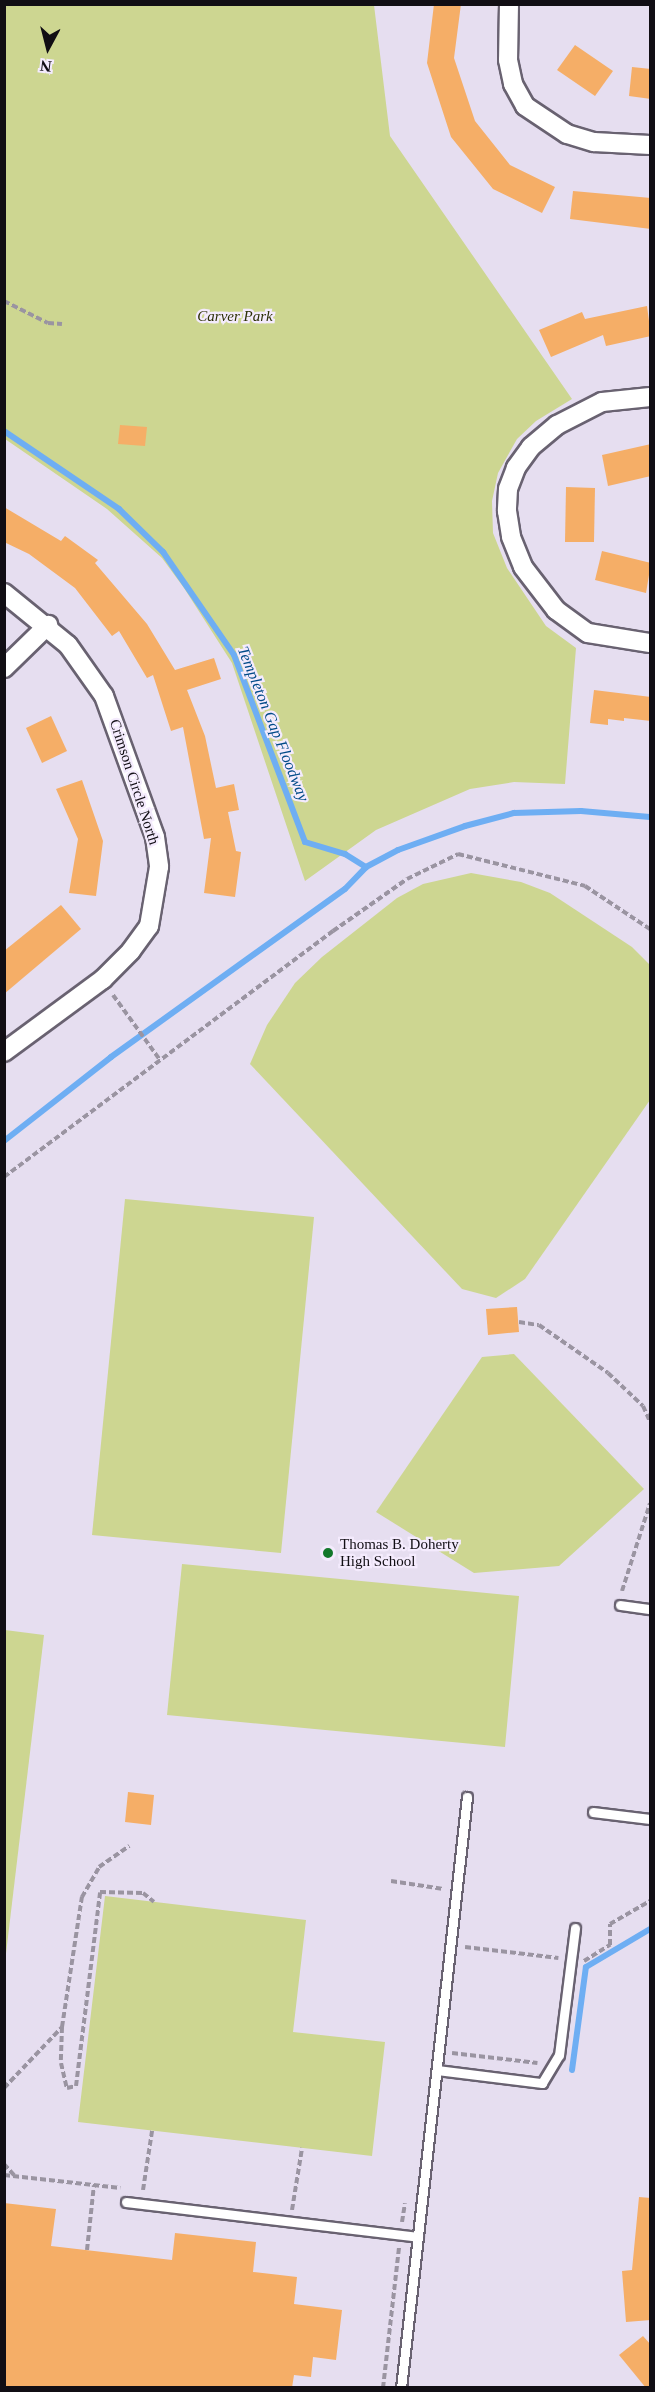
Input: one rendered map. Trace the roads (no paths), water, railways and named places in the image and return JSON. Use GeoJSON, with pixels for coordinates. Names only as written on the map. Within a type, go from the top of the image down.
{"type":"FeatureCollection","features":[{"type":"Feature","properties":{"kind":"street"},"geometry":{"type":"LineString","coordinates":[[508,9],[508,60],[513,84],[525,106],[567,134],[594,142],[651,145]]}},
{"type":"Feature","properties":{"kind":"street"},"geometry":{"type":"LineString","coordinates":[[651,397],[620,398],[594,405],[557,425],[531,447],[511,477],[508,528],[523,567],[566,619],[602,638],[651,643]]}},
{"type":"Feature","properties":{"kind":"street","name":"Crimson Circle North"},"geometry":{"type":"LineString","coordinates":[[4,593],[48,625],[68,645],[104,696],[155,837],[159,867],[149,926],[103,979],[4,1052]]}},
{"type":"Feature","properties":{"kind":"street"},"geometry":{"type":"LineString","coordinates":[[4,668],[48,625]]}},
{"type":"Feature","properties":{"kind":"lane"},"geometry":{"type":"LineString","coordinates":[[620,1605],[651,1609]]}},
{"type":"Feature","properties":{"kind":"lane"},"geometry":{"type":"LineString","coordinates":[[401,2388],[467,1797]]}},
{"type":"Feature","properties":{"kind":"lane"},"geometry":{"type":"LineString","coordinates":[[593,1812],[651,1819]]}},
{"type":"Feature","properties":{"kind":"lane"},"geometry":{"type":"LineString","coordinates":[[437,2070],[542,2083],[559,2055],[575,1928]]}},
{"type":"Feature","properties":{"kind":"lane"},"geometry":{"type":"LineString","coordinates":[[126,2202],[418,2237]]}},
{"type":"Feature","properties":{"kind":"waterway","name":"Templeton Gap Floodway"},"geometry":{"type":"LineString","coordinates":[[4,431],[119,509],[163,552],[234,655],[305,842],[345,854],[366,867]]}},
{"type":"Feature","properties":{"kind":"waterway","name":"Templeton Gap Floodway"},"geometry":{"type":"LineString","coordinates":[[4,1141],[111,1057],[345,889],[366,867],[398,850],[465,826],[514,813],[581,811],[650,817]]}},
{"type":"Feature","properties":{"kind":"waterway"},"geometry":{"type":"LineString","coordinates":[[572,2070],[586,1967],[650,1929]]}},
{"type":"Feature","properties":{"kind":"place","name":"Thomas B. Doherty High School"},"geometry":{"type":"Point","coordinates":[328,1553]}},
{"type":"Feature","properties":{"kind":"park label","name":"Carver Park"},"geometry":{"type":"Point","coordinates":[235,317]}}]}
